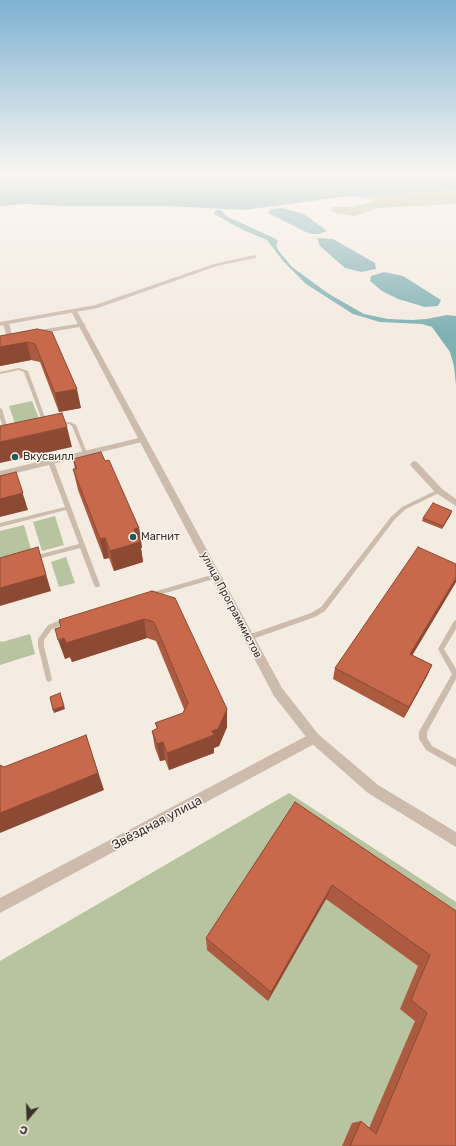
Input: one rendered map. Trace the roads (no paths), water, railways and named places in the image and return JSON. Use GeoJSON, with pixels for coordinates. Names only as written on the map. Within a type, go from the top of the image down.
{"type":"FeatureCollection","features":[{"type":"Feature","properties":{"kind":"street"},"geometry":{"type":"LineString","coordinates":[[2,323],[96,307],[216,265],[254,257]]}},
{"type":"Feature","properties":{"kind":"street","name":"улица Программистов"},"geometry":{"type":"LineString","coordinates":[[74,310],[247,638],[278,692],[314,738],[373,789],[456,840]]}},
{"type":"Feature","properties":{"kind":"street"},"geometry":{"type":"LineString","coordinates":[[2,323],[14,337],[83,325]]}},
{"type":"Feature","properties":{"kind":"street"},"geometry":{"type":"LineString","coordinates":[[0,474],[143,439]]}},
{"type":"Feature","properties":{"kind":"street"},"geometry":{"type":"LineString","coordinates":[[414,464],[439,491],[456,503]]}},
{"type":"Feature","properties":{"kind":"street","name":"Звёздная улица"},"geometry":{"type":"LineString","coordinates":[[0,906],[314,738]]}},
{"type":"Feature","properties":{"kind":"lane"},"geometry":{"type":"LineString","coordinates":[[0,372],[19,369],[26,371],[47,427]]}},
{"type":"Feature","properties":{"kind":"lane"},"geometry":{"type":"LineString","coordinates":[[0,409],[6,431],[10,434],[16,434]]}},
{"type":"Feature","properties":{"kind":"lane"},"geometry":{"type":"LineString","coordinates":[[39,428],[64,423],[74,425],[85,453]]}},
{"type":"Feature","properties":{"kind":"lane"},"geometry":{"type":"LineString","coordinates":[[51,462],[96,585]]}},
{"type":"Feature","properties":{"kind":"lane"},"geometry":{"type":"LineString","coordinates":[[247,638],[313,616],[323,609],[393,518],[404,508],[439,491]]}},
{"type":"Feature","properties":{"kind":"lane"},"geometry":{"type":"LineString","coordinates":[[0,525],[68,508]]}},
{"type":"Feature","properties":{"kind":"lane"},"geometry":{"type":"LineString","coordinates":[[28,560],[82,545]]}},
{"type":"Feature","properties":{"kind":"lane"},"geometry":{"type":"LineString","coordinates":[[144,597],[215,576]]}},
{"type":"Feature","properties":{"kind":"lane"},"geometry":{"type":"LineString","coordinates":[[49,679],[41,646],[41,639],[50,627],[71,620]]}},
{"type":"Feature","properties":{"kind":"lane"},"geometry":{"type":"LineString","coordinates":[[456,623],[441,649],[456,673],[423,732],[423,739],[428,748],[456,763]]}},
{"type":"Feature","properties":{"kind":"water"},"geometry":{"type":"Polygon","coordinates":[[[238,227],[251,227],[276,239],[278,241],[276,245],[278,250],[292,267],[329,294],[364,314],[388,319],[412,320],[447,315],[456,316],[456,385],[454,366],[450,352],[432,327],[422,324],[380,322],[353,314],[306,284],[283,261],[267,240],[238,227]]]}},
{"type":"Feature","properties":{"kind":"water"},"geometry":{"type":"Polygon","coordinates":[[[297,227],[322,227],[327,231],[319,234],[310,234],[297,227]]]}},
{"type":"Feature","properties":{"kind":"water"},"geometry":{"type":"Polygon","coordinates":[[[317,238],[333,239],[375,263],[376,269],[361,272],[345,268],[320,246],[317,238]]]}},
{"type":"Feature","properties":{"kind":"water"},"geometry":{"type":"Polygon","coordinates":[[[384,272],[403,276],[441,300],[438,306],[425,307],[398,299],[382,291],[370,281],[371,276],[384,272]]]}},
{"type":"Feature","properties":{"kind":"place","name":"Вкусвилл"},"geometry":{"type":"Point","coordinates":[15,457]}},
{"type":"Feature","properties":{"kind":"place","name":"Магнит"},"geometry":{"type":"Point","coordinates":[133,537]}}]}
